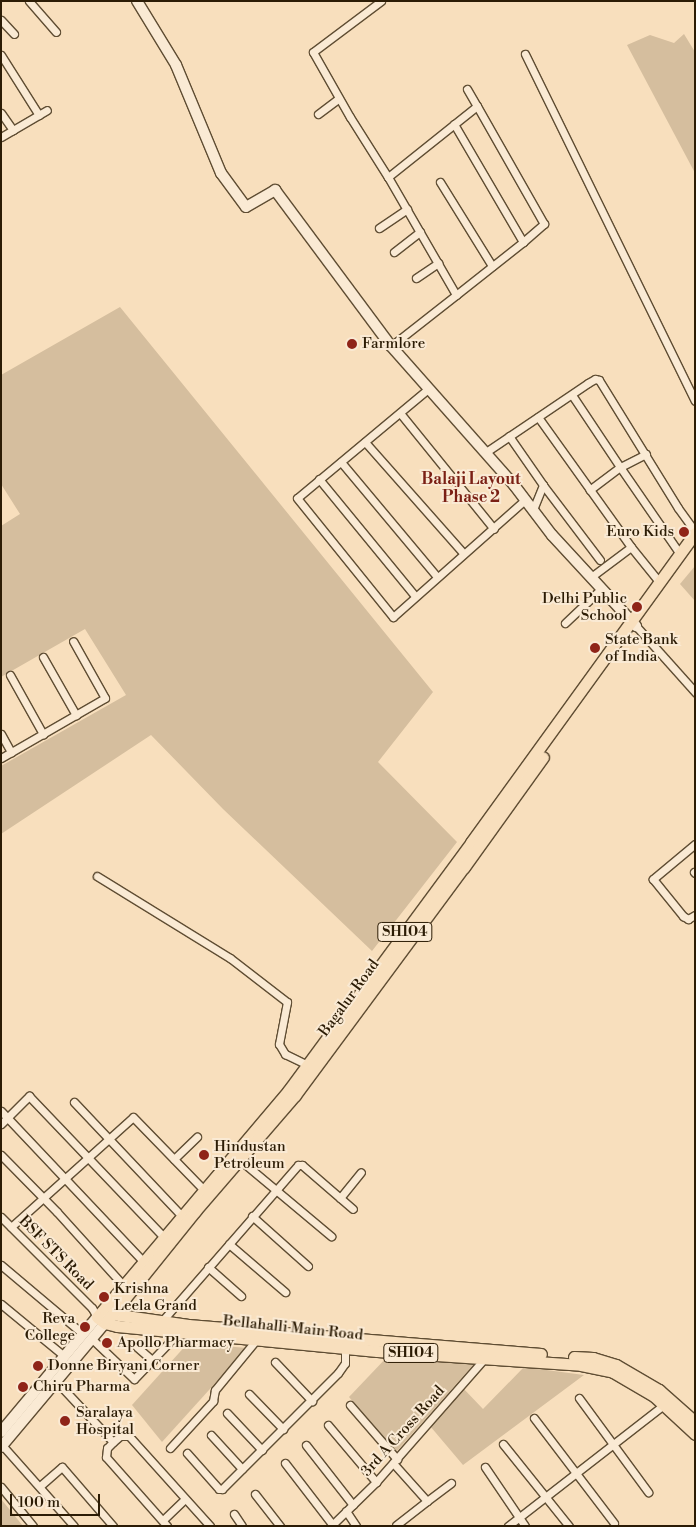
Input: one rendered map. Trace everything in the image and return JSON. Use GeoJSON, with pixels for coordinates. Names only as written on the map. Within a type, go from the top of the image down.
{"type":"FeatureCollection","features":[{"type":"Feature","properties":{"kind":"main road","name":"Bagalur Road"},"geometry":{"type":"LineString","coordinates":[[634,624],[695,532]]}},
{"type":"Feature","properties":{"kind":"main road","name":"Bagalur Road"},"geometry":{"type":"LineString","coordinates":[[102,1314],[286,1108],[634,624],[695,546]]}},
{"type":"Feature","properties":{"kind":"main road","name":"Bagalur Road"},"geometry":{"type":"LineString","coordinates":[[102,1314],[163,1236],[308,1065],[486,830]]}},
{"type":"Feature","properties":{"kind":"main road","name":"Bellahalli Main Road"},"geometry":{"type":"LineString","coordinates":[[102,1314],[488,1354]]}},
{"type":"Feature","properties":{"kind":"main road","name":"Bellahalli Main Road"},"geometry":{"type":"LineString","coordinates":[[102,1314],[179,1332],[345,1348],[593,1358],[616,1365],[659,1390],[695,1434]]}},
{"type":"Feature","properties":{"kind":"main road","name":"Bellahalli Main Road"},"geometry":{"type":"LineString","coordinates":[[667,1402],[695,1422]]}},
{"type":"Feature","properties":{"kind":"street"},"geometry":{"type":"LineString","coordinates":[[29,1],[56,32]]}},
{"type":"Feature","properties":{"kind":"street"},"geometry":{"type":"LineString","coordinates":[[137,1],[176,65],[221,173],[246,207],[275,190],[391,346],[486,452],[601,589],[695,692]]}},
{"type":"Feature","properties":{"kind":"street"},"geometry":{"type":"LineString","coordinates":[[381,1],[313,52],[338,98],[388,177],[456,295]]}},
{"type":"Feature","properties":{"kind":"street"},"geometry":{"type":"LineString","coordinates":[[1,20],[14,34]]}},
{"type":"Feature","properties":{"kind":"street"},"geometry":{"type":"LineString","coordinates":[[525,54],[695,401]]}},
{"type":"Feature","properties":{"kind":"street"},"geometry":{"type":"LineString","coordinates":[[1,55],[39,115]]}},
{"type":"Feature","properties":{"kind":"street"},"geometry":{"type":"LineString","coordinates":[[391,346],[543,226],[544,220],[467,90]]}},
{"type":"Feature","properties":{"kind":"street"},"geometry":{"type":"LineString","coordinates":[[318,114],[338,98]]}},
{"type":"Feature","properties":{"kind":"street"},"geometry":{"type":"LineString","coordinates":[[388,177],[477,106]]}},
{"type":"Feature","properties":{"kind":"street"},"geometry":{"type":"LineString","coordinates":[[1,137],[47,110]]}},
{"type":"Feature","properties":{"kind":"street"},"geometry":{"type":"LineString","coordinates":[[1,113],[13,130]]}},
{"type":"Feature","properties":{"kind":"street"},"geometry":{"type":"LineString","coordinates":[[454,124],[523,242]]}},
{"type":"Feature","properties":{"kind":"street"},"geometry":{"type":"LineString","coordinates":[[440,182],[492,266]]}},
{"type":"Feature","properties":{"kind":"street"},"geometry":{"type":"LineString","coordinates":[[379,228],[407,209]]}},
{"type":"Feature","properties":{"kind":"street"},"geometry":{"type":"LineString","coordinates":[[394,252],[420,232]]}},
{"type":"Feature","properties":{"kind":"street"},"geometry":{"type":"LineString","coordinates":[[416,278],[438,263]]}},
{"type":"Feature","properties":{"kind":"street"},"geometry":{"type":"LineString","coordinates":[[486,452],[595,379],[599,380],[678,508],[695,532]]}},
{"type":"Feature","properties":{"kind":"street"},"geometry":{"type":"LineString","coordinates":[[428,389],[296,498],[393,616],[526,500]]}},
{"type":"Feature","properties":{"kind":"street"},"geometry":{"type":"LineString","coordinates":[[572,395],[680,554]]}},
{"type":"Feature","properties":{"kind":"street"},"geometry":{"type":"LineString","coordinates":[[400,413],[494,529]]}},
{"type":"Feature","properties":{"kind":"street"},"geometry":{"type":"LineString","coordinates":[[538,417],[631,547],[660,583]]}},
{"type":"Feature","properties":{"kind":"street"},"geometry":{"type":"LineString","coordinates":[[509,436],[543,485],[600,560]]}},
{"type":"Feature","properties":{"kind":"street"},"geometry":{"type":"LineString","coordinates":[[365,442],[464,554]]}},
{"type":"Feature","properties":{"kind":"street"},"geometry":{"type":"LineString","coordinates":[[590,490],[620,467],[646,454]]}},
{"type":"Feature","properties":{"kind":"street"},"geometry":{"type":"LineString","coordinates":[[341,462],[437,577]]}},
{"type":"Feature","properties":{"kind":"street"},"geometry":{"type":"LineString","coordinates":[[319,479],[415,596]]}},
{"type":"Feature","properties":{"kind":"street"},"geometry":{"type":"LineString","coordinates":[[533,510],[543,485]]}},
{"type":"Feature","properties":{"kind":"street"},"geometry":{"type":"LineString","coordinates":[[591,577],[631,547]]}},
{"type":"Feature","properties":{"kind":"street"},"geometry":{"type":"LineString","coordinates":[[565,623],[601,589]]}},
{"type":"Feature","properties":{"kind":"street"},"geometry":{"type":"LineString","coordinates":[[1,758],[106,698],[73,641]]}},
{"type":"Feature","properties":{"kind":"street"},"geometry":{"type":"LineString","coordinates":[[42,657],[76,715]]}},
{"type":"Feature","properties":{"kind":"street"},"geometry":{"type":"LineString","coordinates":[[10,675],[43,734]]}},
{"type":"Feature","properties":{"kind":"street"},"geometry":{"type":"LineString","coordinates":[[1,734],[11,752]]}},
{"type":"Feature","properties":{"kind":"street"},"geometry":{"type":"LineString","coordinates":[[695,844],[653,879],[683,916],[688,919],[695,915]]}},
{"type":"Feature","properties":{"kind":"street"},"geometry":{"type":"LineString","coordinates":[[97,876],[230,958],[288,1002],[279,1044],[285,1054],[308,1065]]}},
{"type":"Feature","properties":{"kind":"street"},"geometry":{"type":"LineString","coordinates":[[1,1124],[29,1096],[163,1236]]}},
{"type":"Feature","properties":{"kind":"street"},"geometry":{"type":"LineString","coordinates":[[74,1102],[181,1215]]}},
{"type":"Feature","properties":{"kind":"street"},"geometry":{"type":"LineString","coordinates":[[1,1111],[143,1261]]}},
{"type":"Feature","properties":{"kind":"street"},"geometry":{"type":"LineString","coordinates":[[11,1227],[133,1117],[203,1189]]}},
{"type":"Feature","properties":{"kind":"street"},"geometry":{"type":"LineString","coordinates":[[174,1159],[197,1137]]}},
{"type":"Feature","properties":{"kind":"street"},"geometry":{"type":"LineString","coordinates":[[1,1154],[123,1285]]}},
{"type":"Feature","properties":{"kind":"street"},"geometry":{"type":"LineString","coordinates":[[240,1160],[331,1236]]}},
{"type":"Feature","properties":{"kind":"street"},"geometry":{"type":"LineString","coordinates":[[162,1321],[275,1189],[300,1164],[352,1209]]}},
{"type":"Feature","properties":{"kind":"street"},"geometry":{"type":"LineString","coordinates":[[340,1198],[361,1172]]}},
{"type":"Feature","properties":{"kind":"street"},"geometry":{"type":"LineString","coordinates":[[252,1216],[308,1266]]}},
{"type":"Feature","properties":{"kind":"street","name":"BSF STS Road"},"geometry":{"type":"LineString","coordinates":[[1,1217],[102,1314]]}},
{"type":"Feature","properties":{"kind":"street"},"geometry":{"type":"LineString","coordinates":[[229,1244],[285,1292]]}},
{"type":"Feature","properties":{"kind":"street"},"geometry":{"type":"LineString","coordinates":[[1,1265],[87,1336],[133,1379],[136,1379],[179,1332]]}},
{"type":"Feature","properties":{"kind":"street"},"geometry":{"type":"LineString","coordinates":[[208,1267],[241,1296]]}},
{"type":"Feature","properties":{"kind":"street"},"geometry":{"type":"LineString","coordinates":[[1,1304],[64,1356]]}},
{"type":"Feature","properties":{"kind":"street","name":"Bagalur Road"},"geometry":{"type":"LineString","coordinates":[[2,1446],[56,1381],[102,1314]]}},
{"type":"Feature","properties":{"kind":"street","name":"Bagalur Road"},"geometry":{"type":"LineString","coordinates":[[1,1432],[64,1356],[87,1336]]}},
{"type":"Feature","properties":{"kind":"street"},"geometry":{"type":"LineString","coordinates":[[170,1448],[213,1400],[215,1390],[257,1339]]}},
{"type":"Feature","properties":{"kind":"street"},"geometry":{"type":"LineString","coordinates":[[137,1347],[153,1361]]}},
{"type":"Feature","properties":{"kind":"street"},"geometry":{"type":"LineString","coordinates":[[187,1453],[218,1489],[222,1489],[312,1401],[342,1368],[345,1348]]}},
{"type":"Feature","properties":{"kind":"street","name":"3rd A Cross Road"},"geometry":{"type":"LineString","coordinates":[[331,1525],[376,1482],[488,1354]]}},
{"type":"Feature","properties":{"kind":"street"},"geometry":{"type":"LineString","coordinates":[[275,1362],[312,1401]]}},
{"type":"Feature","properties":{"kind":"street"},"geometry":{"type":"LineString","coordinates":[[56,1381],[112,1442]]}},
{"type":"Feature","properties":{"kind":"street"},"geometry":{"type":"LineString","coordinates":[[249,1394],[283,1429]]}},
{"type":"Feature","properties":{"kind":"street"},"geometry":{"type":"LineString","coordinates":[[579,1398],[648,1492]]}},
{"type":"Feature","properties":{"kind":"street"},"geometry":{"type":"LineString","coordinates":[[508,1526],[667,1402]]}},
{"type":"Feature","properties":{"kind":"street"},"geometry":{"type":"LineString","coordinates":[[350,1405],[427,1501]]}},
{"type":"Feature","properties":{"kind":"street"},"geometry":{"type":"LineString","coordinates":[[227,1413],[262,1450]]}},
{"type":"Feature","properties":{"kind":"street"},"geometry":{"type":"LineString","coordinates":[[534,1418],[614,1523]]}},
{"type":"Feature","properties":{"kind":"street"},"geometry":{"type":"LineString","coordinates":[[328,1424],[376,1482]]}},
{"type":"Feature","properties":{"kind":"street"},"geometry":{"type":"LineString","coordinates":[[185,1499],[165,1523],[106,1457],[107,1448],[120,1436],[129,1436],[210,1526]]}},
{"type":"Feature","properties":{"kind":"street"},"geometry":{"type":"LineString","coordinates":[[211,1436],[242,1469]]}},
{"type":"Feature","properties":{"kind":"street"},"geometry":{"type":"LineString","coordinates":[[306,1444],[354,1505]]}},
{"type":"Feature","properties":{"kind":"street"},"geometry":{"type":"LineString","coordinates":[[504,1444],[569,1526]]}},
{"type":"Feature","properties":{"kind":"street"},"geometry":{"type":"LineString","coordinates":[[2,1446],[74,1526]]}},
{"type":"Feature","properties":{"kind":"street"},"geometry":{"type":"LineString","coordinates":[[285,1464],[331,1525]]}},
{"type":"Feature","properties":{"kind":"street"},"geometry":{"type":"LineString","coordinates":[[40,1486],[62,1467],[113,1526]]}},
{"type":"Feature","properties":{"kind":"street"},"geometry":{"type":"LineString","coordinates":[[485,1467],[526,1526]]}},
{"type":"Feature","properties":{"kind":"street"},"geometry":{"type":"LineString","coordinates":[[396,1525],[451,1483]]}},
{"type":"Feature","properties":{"kind":"street"},"geometry":{"type":"LineString","coordinates":[[1,1487],[33,1526]]}},
{"type":"Feature","properties":{"kind":"street"},"geometry":{"type":"LineString","coordinates":[[255,1494],[280,1526]]}},
{"type":"Feature","properties":{"kind":"street"},"geometry":{"type":"LineString","coordinates":[[346,1512],[356,1526]]}},
{"type":"Feature","properties":{"kind":"street"},"geometry":{"type":"LineString","coordinates":[[234,1514],[242,1526]]}},
{"type":"Feature","properties":{"kind":"shaded area"},"geometry":{"type":"Polygon","coordinates":[[[684,34],[695,52],[695,173],[627,45],[650,35],[674,43],[684,34]]]}},
{"type":"Feature","properties":{"kind":"shaded area"},"geometry":{"type":"Polygon","coordinates":[[[120,307],[433,692],[378,762],[457,842],[372,951],[223,809],[151,735],[1,834],[1,766],[126,695],[85,629],[1,677],[1,526],[20,514],[1,484],[1,375],[120,307]]]}},
{"type":"Feature","properties":{"kind":"shaded area"},"geometry":{"type":"Polygon","coordinates":[[[695,566],[695,601],[680,584],[695,566]]]}},
{"type":"Feature","properties":{"kind":"shaded area"},"geometry":{"type":"Polygon","coordinates":[[[188,1343],[247,1348],[162,1442],[132,1405],[188,1343]]]}},
{"type":"Feature","properties":{"kind":"shaded area"},"geometry":{"type":"Polygon","coordinates":[[[388,1356],[474,1364],[396,1452],[349,1397],[388,1356]]]}},
{"type":"Feature","properties":{"kind":"shaded area"},"geometry":{"type":"Polygon","coordinates":[[[524,1367],[584,1375],[463,1465],[430,1426],[462,1387],[483,1409],[524,1367]]]}},
{"type":"Feature","properties":{"kind":"shaded area"},"geometry":{"type":"Polygon","coordinates":[[[1,1499],[23,1526],[1,1526],[1,1499]]]}},
{"type":"Feature","properties":{"kind":"place","name":"Farmlore"},"geometry":{"type":"Point","coordinates":[352,344]}},
{"type":"Feature","properties":{"kind":"place","name":"Euro Kids"},"geometry":{"type":"Point","coordinates":[684,532]}},
{"type":"Feature","properties":{"kind":"place","name":"Delhi Public School"},"geometry":{"type":"Point","coordinates":[637,607]}},
{"type":"Feature","properties":{"kind":"place","name":"State Bank of India"},"geometry":{"type":"Point","coordinates":[595,648]}},
{"type":"Feature","properties":{"kind":"place","name":"Hindustan Petroleum"},"geometry":{"type":"Point","coordinates":[204,1155]}},
{"type":"Feature","properties":{"kind":"place","name":"Krishna Leela Grand"},"geometry":{"type":"Point","coordinates":[104,1297]}},
{"type":"Feature","properties":{"kind":"place","name":"Reva College"},"geometry":{"type":"Point","coordinates":[85,1327]}},
{"type":"Feature","properties":{"kind":"place","name":"Apollo Pharmacy"},"geometry":{"type":"Point","coordinates":[107,1343]}},
{"type":"Feature","properties":{"kind":"place","name":"Donne Biryani Corner"},"geometry":{"type":"Point","coordinates":[38,1366]}},
{"type":"Feature","properties":{"kind":"place","name":"Chiru Pharma"},"geometry":{"type":"Point","coordinates":[23,1387]}},
{"type":"Feature","properties":{"kind":"place","name":"Saralaya Hospital"},"geometry":{"type":"Point","coordinates":[65,1421]}},
{"type":"Feature","properties":{"kind":"district","name":"Balaji Layout Phase 2"},"geometry":{"type":"Point","coordinates":[471,488]}}]}
